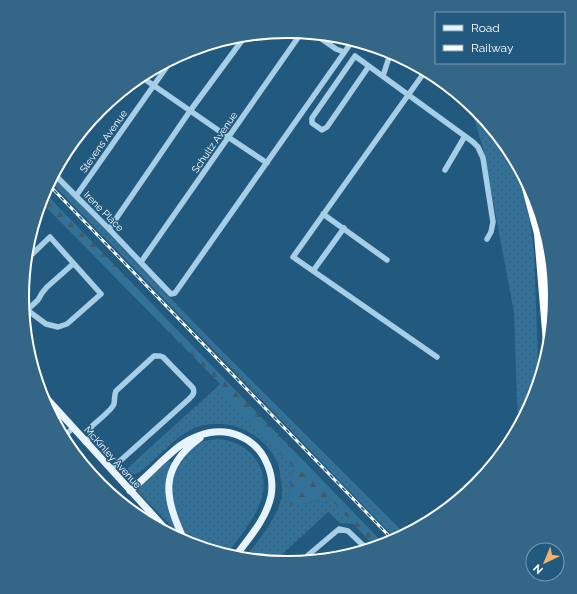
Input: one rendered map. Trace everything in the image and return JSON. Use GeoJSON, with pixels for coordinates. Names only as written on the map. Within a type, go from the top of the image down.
{"type":"FeatureCollection","features":[{"type":"Feature","properties":{"kind":"highway"},"geometry":{"type":"LineString","coordinates":[[530,203],[538,234],[546,331]]}},
{"type":"Feature","properties":{"kind":"main road","name":"McKinley Avenue"},"geometry":{"type":"LineString","coordinates":[[53,406],[159,522]]}},
{"type":"Feature","properties":{"kind":"main road"},"geometry":{"type":"LineString","coordinates":[[130,491],[182,444],[190,439],[207,433],[219,431],[234,434],[250,441],[265,458],[272,479],[271,494],[260,522],[238,552]]}},
{"type":"Feature","properties":{"kind":"main road"},"geometry":{"type":"LineString","coordinates":[[181,533],[169,500],[170,475],[173,467],[183,452],[207,433]]}},
{"type":"Feature","properties":{"kind":"street","name":"Schultz Avenue"},"geometry":{"type":"LineString","coordinates":[[141,262],[298,38]]}},
{"type":"Feature","properties":{"kind":"street"},"geometry":{"type":"LineString","coordinates":[[323,40],[336,49],[344,52]]}},
{"type":"Feature","properties":{"kind":"street"},"geometry":{"type":"LineString","coordinates":[[109,229],[190,111],[241,42]]}},
{"type":"Feature","properties":{"kind":"street"},"geometry":{"type":"LineString","coordinates":[[146,80],[228,138],[267,163],[350,44]]}},
{"type":"Feature","properties":{"kind":"street"},"geometry":{"type":"LineString","coordinates":[[369,66],[327,127],[322,130],[312,123],[312,118],[355,56],[369,66],[383,76],[408,95],[465,136],[478,147],[483,158],[493,222],[491,232],[487,239]]}},
{"type":"Feature","properties":{"kind":"street"},"geometry":{"type":"LineString","coordinates":[[383,76],[389,57]]}},
{"type":"Feature","properties":{"kind":"street","name":"Stevens Avenue"},"geometry":{"type":"LineString","coordinates":[[76,196],[166,68]]}},
{"type":"Feature","properties":{"kind":"street"},"geometry":{"type":"LineString","coordinates":[[422,75],[293,257],[436,357]]}},
{"type":"Feature","properties":{"kind":"street"},"geometry":{"type":"LineString","coordinates":[[445,170],[465,136]]}},
{"type":"Feature","properties":{"kind":"street","name":"Irene Place"},"geometry":{"type":"LineString","coordinates":[[58,178],[172,294],[175,293],[267,163]]}},
{"type":"Feature","properties":{"kind":"street"},"geometry":{"type":"LineString","coordinates":[[323,214],[387,260]]}},
{"type":"Feature","properties":{"kind":"street"},"geometry":{"type":"LineString","coordinates":[[313,271],[344,228]]}},
{"type":"Feature","properties":{"kind":"street"},"geometry":{"type":"LineString","coordinates":[[30,313],[46,324],[58,327],[67,324],[101,294],[50,237],[33,254]]}},
{"type":"Feature","properties":{"kind":"street"},"geometry":{"type":"LineString","coordinates":[[30,306],[38,300],[47,287],[74,264]]}},
{"type":"Feature","properties":{"kind":"street"},"geometry":{"type":"LineString","coordinates":[[86,442],[92,435],[91,427],[113,406],[116,391],[154,356],[163,357],[193,388],[193,395],[189,399],[111,469]]}},
{"type":"Feature","properties":{"kind":"street"},"geometry":{"type":"LineString","coordinates":[[68,433],[73,428]]}},
{"type":"Feature","properties":{"kind":"street"},"geometry":{"type":"LineString","coordinates":[[307,556],[339,529],[348,531],[363,546]]}},
{"type":"Feature","properties":{"kind":"green space"},"geometry":{"type":"Polygon","coordinates":[[[473,115],[494,139],[513,167],[521,182],[530,221],[534,252],[538,366],[528,396],[518,418],[514,312],[483,148],[473,115]]]}},
{"type":"Feature","properties":{"kind":"green space"},"geometry":{"type":"Polygon","coordinates":[[[57,180],[214,343],[402,531],[392,535],[54,186],[57,180]]]}},
{"type":"Feature","properties":{"kind":"green space"},"geometry":{"type":"Polygon","coordinates":[[[49,197],[380,540],[371,543],[332,501],[325,498],[299,505],[292,505],[288,501],[294,468],[216,388],[220,384],[46,207],[49,197]]]}},
{"type":"Feature","properties":{"kind":"green space"},"geometry":{"type":"Polygon","coordinates":[[[216,388],[294,468],[288,501],[292,505],[299,505],[325,498],[332,501],[354,524],[340,523],[328,512],[280,556],[248,553],[274,516],[281,500],[282,488],[278,464],[272,453],[255,436],[245,430],[233,426],[209,424],[197,427],[181,436],[140,472],[135,474],[122,473],[216,388]]]}},
{"type":"Feature","properties":{"kind":"green space"},"geometry":{"type":"Polygon","coordinates":[[[217,439],[234,442],[244,447],[256,460],[262,473],[264,486],[262,498],[257,510],[230,550],[185,535],[173,505],[171,481],[180,458],[195,445],[204,441],[217,439]]]}},
{"type":"Feature","properties":{"kind":"green space"},"geometry":{"type":"Polygon","coordinates":[[[169,460],[172,464],[169,473],[175,530],[138,492],[137,489],[169,460]]]}},
{"type":"Feature","properties":{"kind":"railway"},"geometry":{"type":"LineString","coordinates":[[53,189],[389,536]]}}]}
